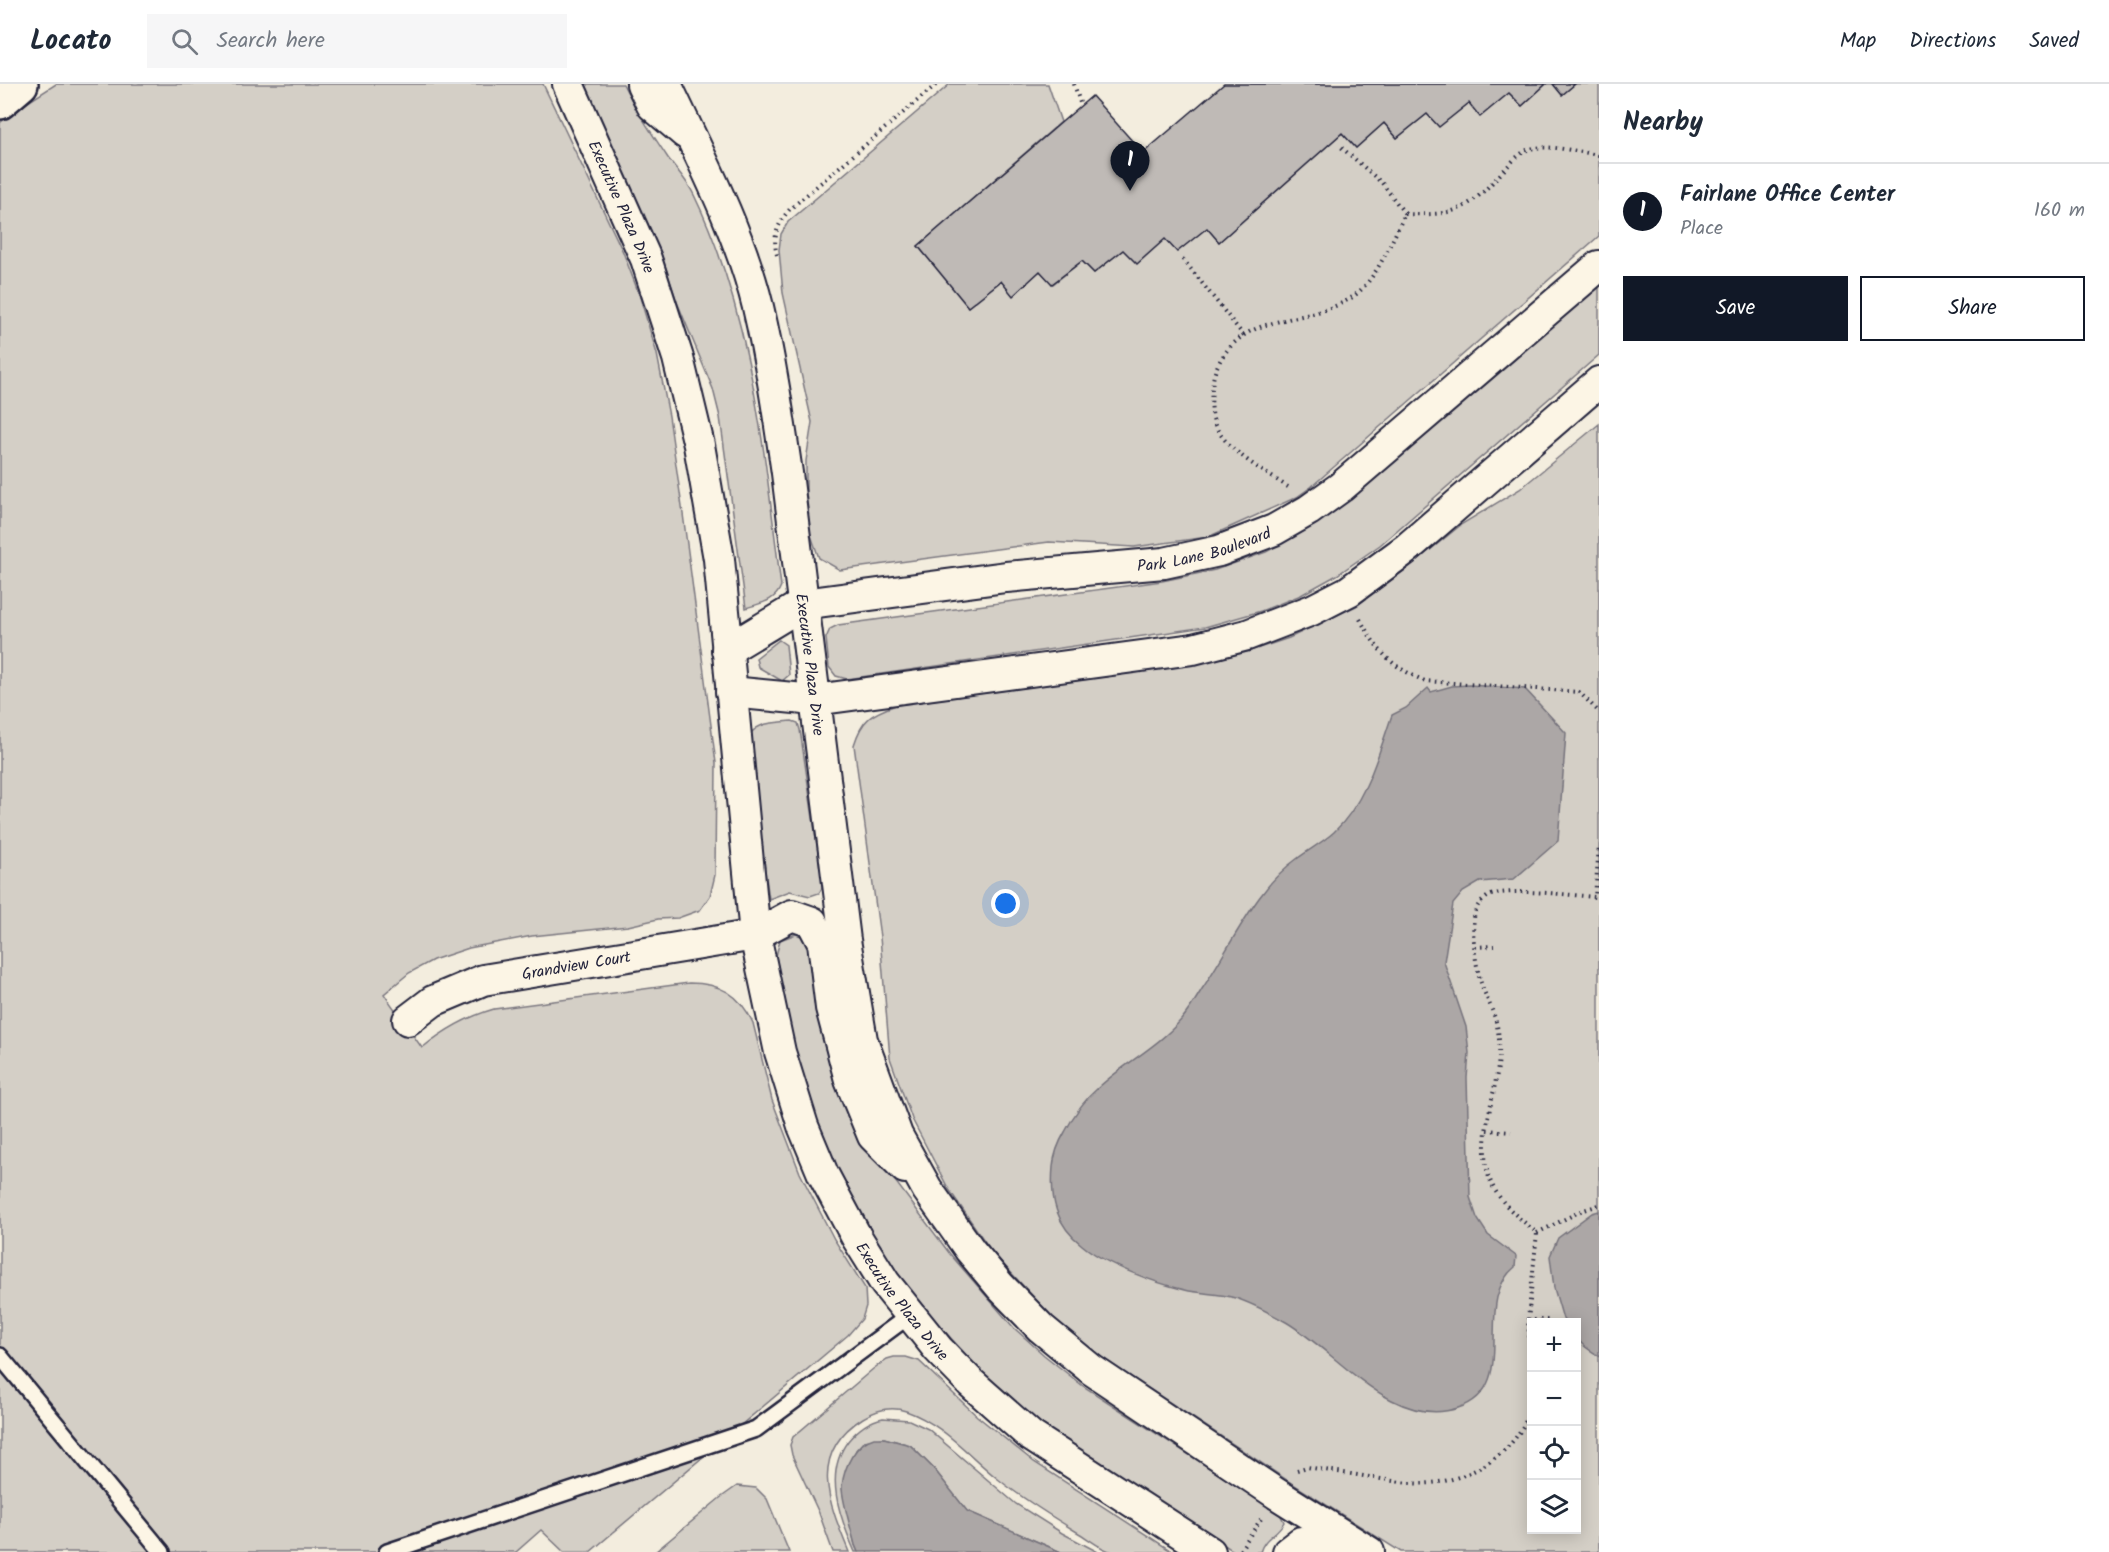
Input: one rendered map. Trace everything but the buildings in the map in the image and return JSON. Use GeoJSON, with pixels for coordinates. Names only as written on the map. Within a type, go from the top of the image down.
{"type":"FeatureCollection","features":[{"type":"Feature","properties":{"kind":"street"},"geometry":{"type":"LineString","coordinates":[[0,102],[21,84]]}},
{"type":"Feature","properties":{"kind":"street","name":"Executive Plaza Drive"},"geometry":{"type":"LineString","coordinates":[[568,84],[646,259],[678,358],[699,445],[719,560],[755,935],[780,1052],[807,1136],[823,1174],[857,1238],[885,1283],[938,1348],[971,1383],[1031,1436],[1210,1552]]}},
{"type":"Feature","properties":{"kind":"street","name":"Executive Plaza Drive"},"geometry":{"type":"LineString","coordinates":[[642,84],[652,105],[692,139]]}},
{"type":"Feature","properties":{"kind":"street","name":"Executive Plaza Drive"},"geometry":{"type":"LineString","coordinates":[[666,84],[736,238],[758,306],[776,403],[845,940],[862,1040],[897,1135],[927,1189],[970,1250],[1000,1286],[1041,1328],[1092,1371],[1369,1552]]}},
{"type":"Feature","properties":{"kind":"street","name":"Park Lane Boulevard"},"geometry":{"type":"LineString","coordinates":[[727,650],[803,604],[1006,577],[1164,563],[1219,551],[1274,530],[1309,510],[1341,486],[1599,266]]}},
{"type":"Feature","properties":{"kind":"street"},"geometry":{"type":"LineString","coordinates":[[731,692],[815,700],[1193,649],[1247,635],[1312,610],[1349,591],[1406,549],[1599,382]]}},
{"type":"Feature","properties":{"kind":"street","name":"Executive Plaza Drive"},"geometry":{"type":"LineString","coordinates":[[755,935],[792,915],[812,922],[823,943],[831,1008],[850,1080],[873,1136],[927,1189]]}},
{"type":"Feature","properties":{"kind":"street","name":"Grandview Court"},"geometry":{"type":"LineString","coordinates":[[408,1020],[433,1001],[483,980],[755,935]]}},
{"type":"Feature","properties":{"kind":"street"},"geometry":{"type":"LineString","coordinates":[[1288,1552],[1300,1542],[1317,1545],[1329,1552]]}},
{"type":"Feature","properties":{"kind":"lane"},"geometry":{"type":"LineString","coordinates":[[387,1552],[756,1429],[910,1315]]}},
{"type":"Feature","properties":{"kind":"lane"},"geometry":{"type":"LineString","coordinates":[[0,1356],[162,1552]]}},
{"type":"Feature","properties":{"kind":"path"},"geometry":{"type":"LineString","coordinates":[[779,261],[775,251],[775,236],[780,220],[937,84]]}},
{"type":"Feature","properties":{"kind":"path"},"geometry":{"type":"LineString","coordinates":[[1074,84],[1081,106]]}},
{"type":"Feature","properties":{"kind":"path"},"geometry":{"type":"LineString","coordinates":[[1341,147],[1382,183],[1405,214]]}},
{"type":"Feature","properties":{"kind":"path"},"geometry":{"type":"LineString","coordinates":[[1405,214],[1430,215],[1457,211],[1478,199],[1515,159],[1529,149],[1545,147],[1599,155]]}},
{"type":"Feature","properties":{"kind":"path"},"geometry":{"type":"LineString","coordinates":[[1309,510],[1288,487],[1237,453],[1216,426],[1210,398],[1216,367],[1225,353],[1244,336],[1268,325],[1328,308],[1352,298],[1372,277],[1405,214]]}},
{"type":"Feature","properties":{"kind":"path"},"geometry":{"type":"LineString","coordinates":[[1183,259],[1244,336]]}},
{"type":"Feature","properties":{"kind":"path"},"geometry":{"type":"LineString","coordinates":[[1349,591],[1358,617],[1375,646],[1405,672],[1425,681],[1579,692],[1599,712]]}},
{"type":"Feature","properties":{"kind":"path"},"geometry":{"type":"LineString","coordinates":[[1595,897],[1599,846]]}},
{"type":"Feature","properties":{"kind":"path"},"geometry":{"type":"LineString","coordinates":[[1537,1233],[1503,1204],[1489,1176],[1484,1146],[1500,1044],[1492,1007],[1481,983],[1476,961],[1474,916],[1477,905],[1489,895],[1508,893],[1595,897],[1599,901]]}},
{"type":"Feature","properties":{"kind":"path"},"geometry":{"type":"LineString","coordinates":[[1475,947],[1494,946]]}},
{"type":"Feature","properties":{"kind":"path"},"geometry":{"type":"LineString","coordinates":[[1487,1130],[1511,1132]]}},
{"type":"Feature","properties":{"kind":"path"},"geometry":{"type":"LineString","coordinates":[[1537,1233],[1581,1211],[1599,1205]]}},
{"type":"Feature","properties":{"kind":"path"},"geometry":{"type":"LineString","coordinates":[[1528,1318],[1537,1233]]}},
{"type":"Feature","properties":{"kind":"path"},"geometry":{"type":"LineString","coordinates":[[1291,1471],[1307,1467],[1404,1482],[1430,1483],[1457,1478],[1497,1457],[1523,1426],[1527,1414]]}},
{"type":"Feature","properties":{"kind":"path"},"geometry":{"type":"LineString","coordinates":[[1239,1552],[1262,1517]]}},
{"type":"Feature","properties":{"kind":"shaded area"},"geometry":{"type":"Polygon","coordinates":[[[56,84],[543,84],[623,252],[639,294],[657,354],[669,416],[716,763],[715,875],[710,896],[700,910],[678,918],[658,919],[628,926],[532,936],[469,948],[433,960],[409,973],[384,994],[422,1048],[456,1025],[494,1009],[689,983],[710,985],[728,992],[742,1005],[753,1023],[772,1100],[800,1173],[834,1239],[865,1288],[866,1306],[862,1319],[848,1335],[590,1552],[564,1552],[541,1530],[516,1552],[0,1552],[0,123],[11,113],[56,84]]]}},
{"type":"Feature","properties":{"kind":"shaded area"},"geometry":{"type":"Polygon","coordinates":[[[580,84],[623,84],[650,131],[692,190],[714,241],[743,337],[769,487],[781,586],[771,599],[762,603],[746,608],[720,417],[713,389],[677,302],[663,259],[580,84]]]}},
{"type":"Feature","properties":{"kind":"shaded area"},"geometry":{"type":"Polygon","coordinates":[[[950,84],[1048,84],[1061,122],[918,246],[968,307],[1001,281],[1013,295],[1040,271],[1053,284],[1082,261],[1094,273],[1123,250],[1207,228],[1219,242],[1342,133],[1356,148],[1384,123],[1397,138],[1427,114],[1439,126],[1469,103],[1509,93],[1522,106],[1546,84],[1553,84],[1562,95],[1575,84],[1599,84],[1599,236],[1311,487],[1297,497],[1208,537],[1134,547],[1049,542],[840,570],[819,558],[806,521],[806,461],[812,422],[783,293],[779,250],[781,234],[788,222],[950,84]]]}},
{"type":"Feature","properties":{"kind":"shaded area"},"geometry":{"type":"Polygon","coordinates":[[[1599,284],[1599,355],[1380,545],[1337,575],[1301,595],[1261,611],[1205,627],[847,679],[836,676],[829,667],[826,638],[830,629],[838,625],[1162,581],[1215,570],[1266,552],[1313,526],[1357,494],[1599,284]]]}},
{"type":"Feature","properties":{"kind":"shaded area"},"geometry":{"type":"Polygon","coordinates":[[[1599,424],[1599,1552],[1401,1552],[1293,1484],[1097,1354],[1050,1315],[992,1252],[948,1188],[912,1119],[890,1058],[880,937],[854,745],[864,723],[880,711],[896,705],[1177,667],[1247,652],[1289,638],[1356,606],[1462,524],[1520,489],[1599,424]]]}},
{"type":"Feature","properties":{"kind":"shaded area"},"geometry":{"type":"Polygon","coordinates":[[[779,640],[786,645],[789,675],[782,681],[758,667],[756,658],[779,640]]]}},
{"type":"Feature","properties":{"kind":"shaded area"},"geometry":{"type":"Polygon","coordinates":[[[1452,686],[1525,689],[1566,733],[1558,841],[1514,879],[1480,882],[1463,892],[1453,904],[1444,962],[1466,1027],[1469,1053],[1467,1078],[1470,1197],[1477,1218],[1488,1235],[1516,1256],[1515,1267],[1502,1283],[1496,1301],[1493,1364],[1488,1382],[1477,1397],[1458,1408],[1434,1412],[1411,1408],[1388,1398],[1366,1384],[1305,1335],[1254,1305],[1229,1296],[1191,1291],[1160,1283],[1117,1266],[1092,1252],[1073,1237],[1061,1220],[1054,1200],[1052,1179],[1059,1144],[1084,1102],[1109,1078],[1172,1030],[1195,1001],[1267,887],[1287,866],[1330,836],[1355,807],[1370,777],[1392,715],[1406,708],[1428,688],[1431,692],[1452,686]]]}},
{"type":"Feature","properties":{"kind":"shaded area"},"geometry":{"type":"Polygon","coordinates":[[[792,721],[798,723],[800,730],[823,886],[819,893],[810,896],[790,891],[769,899],[747,741],[750,734],[759,726],[792,721]]]}},
{"type":"Feature","properties":{"kind":"shaded area"},"geometry":{"type":"Polygon","coordinates":[[[796,934],[809,939],[865,1141],[950,1254],[1014,1328],[1044,1355],[1083,1386],[1280,1514],[1284,1522],[1264,1543],[1260,1552],[1235,1552],[1044,1426],[984,1375],[922,1306],[897,1273],[869,1229],[837,1169],[803,1081],[789,1032],[776,956],[780,940],[796,934]]]}},
{"type":"Feature","properties":{"kind":"shaded area"},"geometry":{"type":"Polygon","coordinates":[[[1599,1211],[1599,1356],[1581,1343],[1581,1318],[1563,1318],[1554,1288],[1550,1256],[1558,1238],[1592,1213],[1599,1211]]]}},
{"type":"Feature","properties":{"kind":"shaded area"},"geometry":{"type":"Polygon","coordinates":[[[894,1357],[906,1357],[919,1361],[977,1416],[1034,1462],[1173,1552],[1113,1552],[1104,1549],[1017,1493],[932,1424],[906,1411],[889,1409],[863,1418],[846,1432],[834,1447],[829,1463],[830,1498],[849,1552],[833,1552],[819,1513],[792,1455],[790,1445],[793,1437],[873,1369],[894,1357]]]}},
{"type":"Feature","properties":{"kind":"shaded area"},"geometry":{"type":"Polygon","coordinates":[[[883,1418],[909,1420],[928,1429],[1016,1504],[1098,1552],[1061,1552],[967,1511],[934,1469],[910,1445],[884,1438],[864,1441],[856,1450],[842,1487],[858,1552],[855,1552],[836,1496],[836,1467],[848,1441],[868,1424],[883,1418]]]}},
{"type":"Feature","properties":{"kind":"shaded area"},"geometry":{"type":"Polygon","coordinates":[[[874,1438],[884,1438],[910,1445],[934,1469],[967,1511],[1061,1552],[858,1552],[842,1486],[845,1471],[856,1450],[874,1438]]]}},
{"type":"Feature","properties":{"kind":"shaded area"},"geometry":{"type":"Polygon","coordinates":[[[737,1486],[756,1488],[767,1499],[789,1552],[655,1552],[720,1498],[737,1486]]]}},
{"type":"Feature","properties":{"kind":"place","name":"Fairlane Office Center"},"geometry":{"type":"Point","coordinates":[1130,191]}}]}
